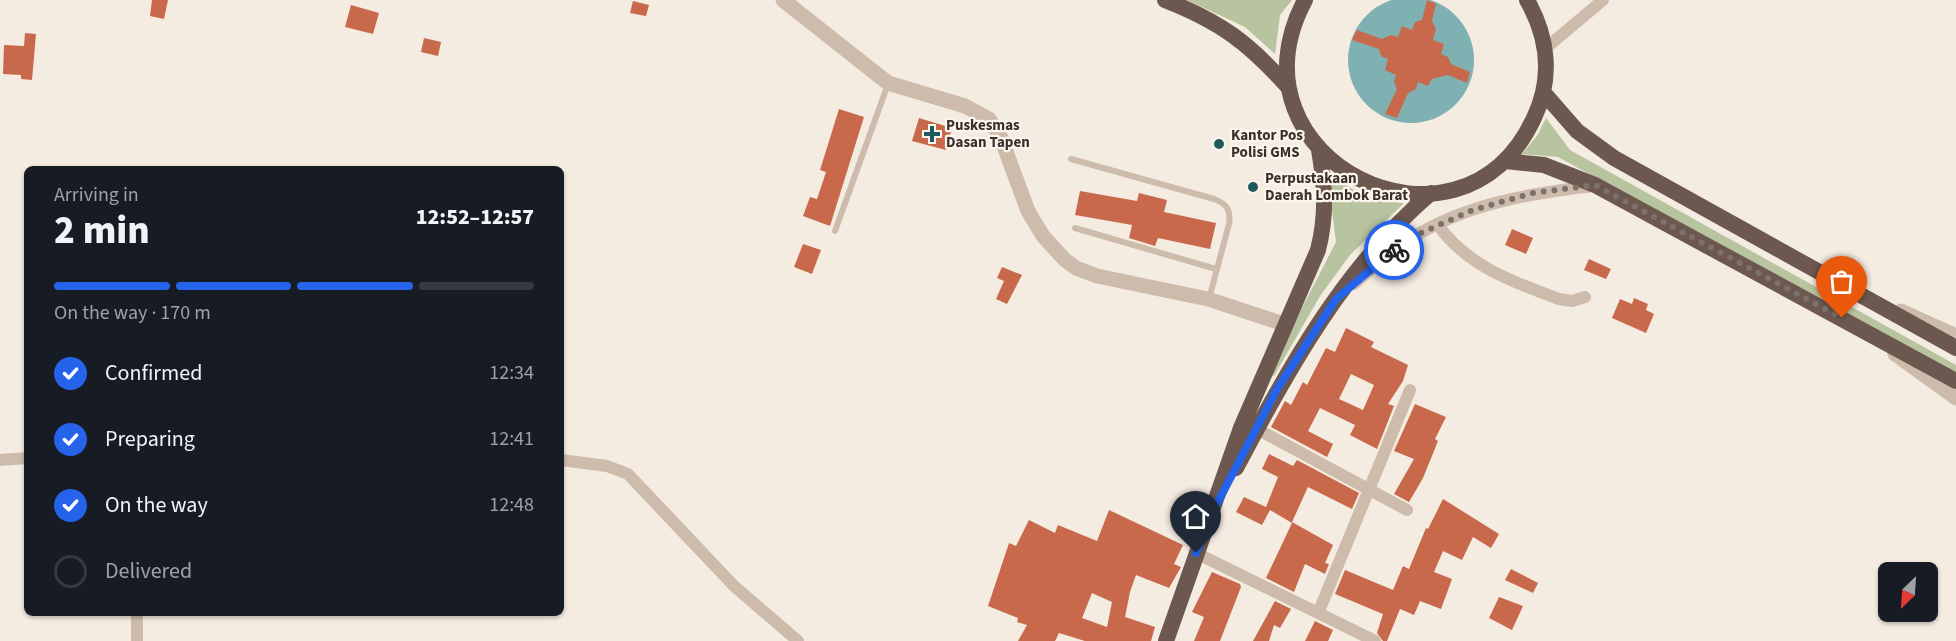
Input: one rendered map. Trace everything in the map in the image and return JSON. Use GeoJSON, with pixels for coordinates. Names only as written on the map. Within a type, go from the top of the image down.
{"type":"FeatureCollection","features":[{"type":"Feature","properties":{"kind":"highway"},"geometry":{"type":"LineString","coordinates":[[1165,0],[1230,31],[1259,55],[1289,88]]}},
{"type":"Feature","properties":{"kind":"highway"},"geometry":{"type":"LineString","coordinates":[[1305,0],[1295,19],[1287,53],[1289,88],[1300,121],[1319,150],[1355,178],[1398,193],[1431,193],[1465,185],[1505,160],[1527,135],[1541,104],[1546,76],[1546,48],[1539,20],[1527,0]]}},
{"type":"Feature","properties":{"kind":"highway"},"geometry":{"type":"LineString","coordinates":[[1539,20],[1543,0]]}},
{"type":"Feature","properties":{"kind":"highway"},"geometry":{"type":"LineString","coordinates":[[1543,92],[1577,131],[1614,158],[1956,348]]}},
{"type":"Feature","properties":{"kind":"highway"},"geometry":{"type":"LineString","coordinates":[[1166,641],[1196,553],[1261,380],[1312,265],[1325,222],[1324,182],[1319,150]]}},
{"type":"Feature","properties":{"kind":"highway"},"geometry":{"type":"LineString","coordinates":[[1505,160],[1544,165],[1595,185],[1956,381]]}},
{"type":"Feature","properties":{"kind":"highway"},"geometry":{"type":"LineString","coordinates":[[1212,513],[1277,389],[1361,262],[1406,214],[1431,193]]}},
{"type":"Feature","properties":{"kind":"highway"},"geometry":{"type":"LineString","coordinates":[[1261,380],[1277,389]]}},
{"type":"Feature","properties":{"kind":"street"},"geometry":{"type":"LineString","coordinates":[[783,0],[888,84],[965,106],[989,119],[1000,138],[1028,211],[1043,236],[1065,260],[1076,268],[1096,276],[1209,299],[1287,325]]}},
{"type":"Feature","properties":{"kind":"street"},"geometry":{"type":"LineString","coordinates":[[1546,48],[1603,0]]}},
{"type":"Feature","properties":{"kind":"street"},"geometry":{"type":"LineString","coordinates":[[1336,299],[1396,248],[1438,225],[1473,210],[1533,193],[1595,185]]}},
{"type":"Feature","properties":{"kind":"street"},"geometry":{"type":"LineString","coordinates":[[1438,225],[1450,242],[1477,264],[1559,299],[1572,301],[1585,297]]}},
{"type":"Feature","properties":{"kind":"street"},"geometry":{"type":"LineString","coordinates":[[1878,303],[1923,319],[1956,336]]}},
{"type":"Feature","properties":{"kind":"street"},"geometry":{"type":"LineString","coordinates":[[1876,336],[1922,375],[1956,398]]}},
{"type":"Feature","properties":{"kind":"street"},"geometry":{"type":"LineString","coordinates":[[1318,611],[1410,390]]}},
{"type":"Feature","properties":{"kind":"street"},"geometry":{"type":"LineString","coordinates":[[1257,429],[1407,510]]}},
{"type":"Feature","properties":{"kind":"street"},"geometry":{"type":"LineString","coordinates":[[0,460],[24,458]]}},
{"type":"Feature","properties":{"kind":"street"},"geometry":{"type":"LineString","coordinates":[[564,460],[607,466],[628,474],[734,586],[798,641]]}},
{"type":"Feature","properties":{"kind":"street"},"geometry":{"type":"LineString","coordinates":[[1196,553],[1318,611],[1359,638],[1375,641]]}},
{"type":"Feature","properties":{"kind":"street"},"geometry":{"type":"LineString","coordinates":[[137,616],[137,641]]}},
{"type":"Feature","properties":{"kind":"lane"},"geometry":{"type":"LineString","coordinates":[[835,231],[888,84]]}},
{"type":"Feature","properties":{"kind":"lane"},"geometry":{"type":"LineString","coordinates":[[1071,159],[1214,199],[1226,205],[1230,218],[1209,299]]}},
{"type":"Feature","properties":{"kind":"lane"},"geometry":{"type":"LineString","coordinates":[[1075,228],[1216,269]]}},
{"type":"Feature","properties":{"kind":"green space"},"geometry":{"type":"Polygon","coordinates":[[[1187,0],[1292,0],[1280,15],[1275,54],[1245,27],[1187,0]]]}},
{"type":"Feature","properties":{"kind":"green space"},"geometry":{"type":"Polygon","coordinates":[[[1546,118],[1570,150],[1956,365],[1956,377],[1558,157],[1522,154],[1537,136],[1546,118]]]}},
{"type":"Feature","properties":{"kind":"green space"},"geometry":{"type":"Polygon","coordinates":[[[1327,172],[1372,198],[1404,203],[1350,255],[1320,296],[1274,376],[1268,374],[1336,242],[1327,172]]]}},
{"type":"Feature","properties":{"kind":"water"},"geometry":{"type":"Polygon","coordinates":[[[1396,-1],[1426,-1],[1446,8],[1463,25],[1473,48],[1473,72],[1463,95],[1446,112],[1423,122],[1399,122],[1376,112],[1359,95],[1349,72],[1349,48],[1359,25],[1376,8],[1396,-1]]]}},
{"type":"Feature","properties":{"kind":"building"},"geometry":{"type":"Polygon","coordinates":[[[152,0],[168,0],[164,19],[150,16],[152,0]]]}},
{"type":"Feature","properties":{"kind":"building"},"geometry":{"type":"Polygon","coordinates":[[[1427,0],[1436,4],[1432,21],[1436,29],[1433,40],[1444,44],[1441,54],[1448,57],[1451,64],[1470,72],[1467,83],[1448,75],[1432,79],[1428,86],[1418,82],[1416,89],[1408,93],[1397,118],[1385,114],[1397,89],[1394,82],[1396,75],[1385,70],[1388,59],[1381,56],[1379,49],[1352,40],[1357,30],[1382,39],[1391,35],[1398,37],[1402,26],[1412,30],[1415,22],[1422,20],[1427,0]]]}},
{"type":"Feature","properties":{"kind":"building"},"geometry":{"type":"Polygon","coordinates":[[[633,1],[649,5],[646,16],[630,13],[633,1]]]}},
{"type":"Feature","properties":{"kind":"building"},"geometry":{"type":"Polygon","coordinates":[[[351,5],[379,13],[373,34],[345,27],[351,5]]]}},
{"type":"Feature","properties":{"kind":"building"},"geometry":{"type":"Polygon","coordinates":[[[25,33],[36,34],[32,80],[21,79],[21,75],[3,74],[4,45],[24,46],[25,33]]]}},
{"type":"Feature","properties":{"kind":"building"},"geometry":{"type":"Polygon","coordinates":[[[424,38],[441,42],[438,56],[421,52],[424,38]]]}},
{"type":"Feature","properties":{"kind":"building"},"geometry":{"type":"Polygon","coordinates":[[[839,109],[864,117],[830,226],[803,216],[810,197],[817,199],[826,172],[820,170],[839,109]]]}},
{"type":"Feature","properties":{"kind":"building","name":"Puskesmas Dasan Tapen"},"geometry":{"type":"Polygon","coordinates":[[[919,118],[952,128],[946,150],[912,141],[919,118]]]}},
{"type":"Feature","properties":{"kind":"building"},"geometry":{"type":"Polygon","coordinates":[[[1080,191],[1137,201],[1139,193],[1167,200],[1164,212],[1216,223],[1210,249],[1158,238],[1155,246],[1129,238],[1132,225],[1075,215],[1080,191]]]}},
{"type":"Feature","properties":{"kind":"building"},"geometry":{"type":"Polygon","coordinates":[[[1512,229],[1533,238],[1526,254],[1505,245],[1512,229]]]}},
{"type":"Feature","properties":{"kind":"building"},"geometry":{"type":"Polygon","coordinates":[[[803,244],[821,250],[812,274],[794,267],[803,244]]]}},
{"type":"Feature","properties":{"kind":"building"},"geometry":{"type":"Polygon","coordinates":[[[1589,259],[1611,269],[1606,279],[1584,270],[1589,259]]]}},
{"type":"Feature","properties":{"kind":"building"},"geometry":{"type":"Polygon","coordinates":[[[1002,267],[1022,275],[1007,304],[996,299],[1004,281],[997,278],[1002,267]]]}},
{"type":"Feature","properties":{"kind":"building"},"geometry":{"type":"Polygon","coordinates":[[[1634,298],[1648,304],[1646,310],[1654,314],[1646,333],[1612,318],[1620,299],[1632,304],[1634,298]]]}},
{"type":"Feature","properties":{"kind":"building"},"geometry":{"type":"Polygon","coordinates":[[[1346,328],[1374,342],[1371,347],[1408,365],[1403,381],[1388,404],[1394,406],[1377,449],[1350,435],[1355,425],[1320,408],[1308,431],[1333,444],[1327,457],[1271,427],[1285,401],[1291,405],[1303,382],[1307,385],[1326,348],[1335,352],[1346,328]],[[1351,374],[1339,399],[1363,410],[1374,385],[1351,374]]]}},
{"type":"Feature","properties":{"kind":"building"},"geometry":{"type":"Polygon","coordinates":[[[1415,404],[1446,417],[1435,439],[1438,441],[1423,478],[1409,502],[1394,494],[1414,459],[1394,451],[1415,404]]]}},
{"type":"Feature","properties":{"kind":"building"},"geometry":{"type":"Polygon","coordinates":[[[1269,454],[1293,466],[1297,460],[1359,493],[1352,509],[1308,487],[1292,522],[1333,545],[1325,563],[1329,564],[1325,574],[1305,564],[1294,592],[1266,578],[1292,523],[1270,510],[1262,525],[1236,512],[1244,497],[1266,507],[1278,477],[1262,469],[1269,454]]]}},
{"type":"Feature","properties":{"kind":"building"},"geometry":{"type":"Polygon","coordinates":[[[1443,499],[1499,534],[1491,548],[1473,537],[1462,560],[1443,551],[1434,572],[1452,579],[1441,609],[1420,601],[1414,615],[1400,609],[1387,641],[1383,641],[1377,633],[1383,614],[1335,594],[1345,570],[1393,590],[1403,566],[1409,569],[1426,528],[1428,529],[1443,499]]]}},
{"type":"Feature","properties":{"kind":"building"},"geometry":{"type":"Polygon","coordinates":[[[1109,510],[1183,545],[1174,564],[1181,567],[1169,588],[1136,575],[1130,592],[1125,617],[1155,627],[1151,641],[1085,641],[1059,633],[1055,641],[1018,641],[1027,625],[1017,622],[1018,618],[988,606],[1009,543],[1016,546],[1029,520],[1055,533],[1058,525],[1097,541],[1109,510]],[[1092,593],[1082,618],[1107,627],[1112,602],[1092,593]]]}},
{"type":"Feature","properties":{"kind":"building"},"geometry":{"type":"Polygon","coordinates":[[[1511,569],[1538,583],[1533,593],[1505,580],[1511,569]]]}},
{"type":"Feature","properties":{"kind":"building"},"geometry":{"type":"Polygon","coordinates":[[[1212,572],[1240,584],[1241,587],[1220,641],[1194,641],[1204,617],[1192,612],[1212,572]]]}},
{"type":"Feature","properties":{"kind":"building"},"geometry":{"type":"Polygon","coordinates":[[[1499,597],[1523,606],[1512,630],[1489,618],[1499,597]]]}},
{"type":"Feature","properties":{"kind":"building"},"geometry":{"type":"Polygon","coordinates":[[[1275,601],[1291,609],[1280,628],[1274,625],[1269,641],[1253,641],[1275,601]]]}},
{"type":"Feature","properties":{"kind":"building"},"geometry":{"type":"Polygon","coordinates":[[[1315,621],[1333,630],[1328,641],[1305,641],[1315,621]]]}},
{"type":"Feature","properties":{"kind":"way so far"},"geometry":{"type":"LineString","coordinates":[[1394,250],[1414,236],[1473,210],[1533,193],[1595,185],[1842,318]]}},
{"type":"Feature","properties":{"kind":"place","name":"Puskesmas Dasan Tapen"},"geometry":{"type":"Point","coordinates":[932,134]}},
{"type":"Feature","properties":{"kind":"place","name":"Kantor Pos Polisi GMS"},"geometry":{"type":"Point","coordinates":[1219,144]}},
{"type":"Feature","properties":{"kind":"place","name":"Perpustakaan Daerah Lombok Barat"},"geometry":{"type":"Point","coordinates":[1253,187]}},
{"type":"Feature","properties":{"kind":"route"},"geometry":{"type":"LineString","coordinates":[[1196,553],[1212,513],[1277,389],[1336,299],[1394,250]]}}]}
